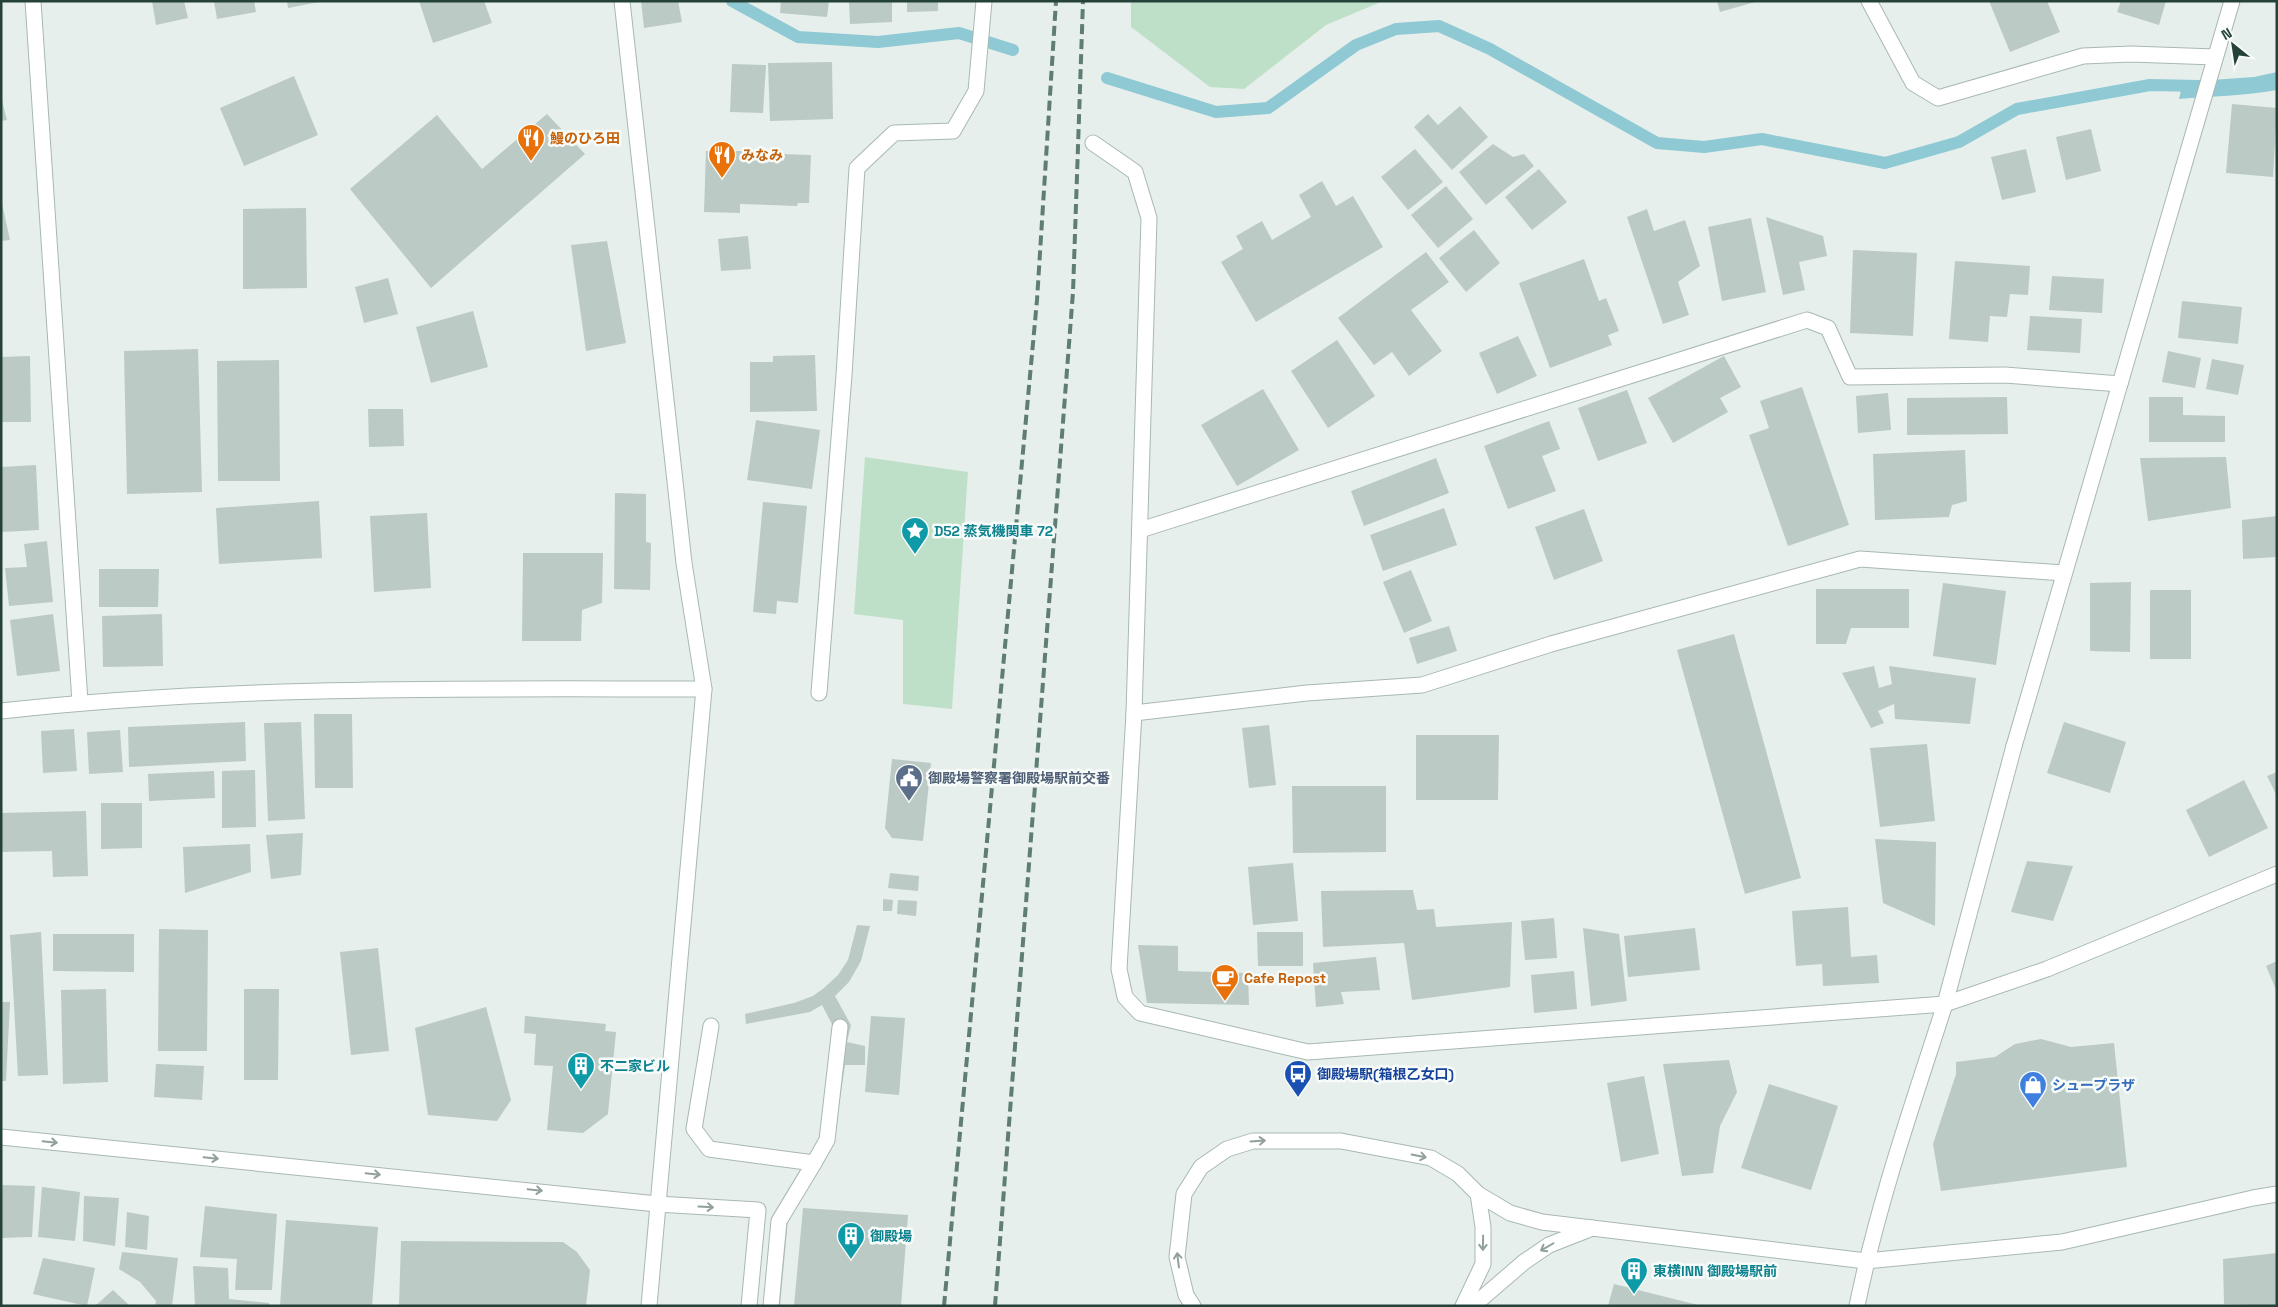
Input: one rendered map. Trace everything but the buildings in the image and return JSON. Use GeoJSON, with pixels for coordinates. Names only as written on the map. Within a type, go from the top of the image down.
{"type":"FeatureCollection","features":[{"type":"Feature","properties":{"kind":"street"},"geometry":{"type":"LineString","coordinates":[[33,1],[80,702]]}},
{"type":"Feature","properties":{"kind":"street"},"geometry":{"type":"LineString","coordinates":[[622,1],[684,563],[704,688],[649,1306]]}},
{"type":"Feature","properties":{"kind":"street"},"geometry":{"type":"LineString","coordinates":[[1869,1],[1913,83],[1938,98],[2083,56],[2131,54],[2215,57]]}},
{"type":"Feature","properties":{"kind":"street"},"geometry":{"type":"LineString","coordinates":[[1856,1306],[1866,1261],[1902,1134],[1946,1004],[2014,746],[2232,1]]}},
{"type":"Feature","properties":{"kind":"street"},"geometry":{"type":"LineString","coordinates":[[819,693],[844,376],[857,168],[894,133],[953,131],[976,91],[984,2]]}},
{"type":"Feature","properties":{"kind":"street"},"geometry":{"type":"LineString","coordinates":[[1093,144],[1135,172],[1149,218],[1134,712],[1119,969],[1125,997],[1140,1014],[1308,1052],[1946,1004],[2047,969],[2277,874]]}},
{"type":"Feature","properties":{"kind":"street"},"geometry":{"type":"LineString","coordinates":[[1140,530],[1807,320],[1828,328],[1850,377],[2005,375],[2120,384]]}},
{"type":"Feature","properties":{"kind":"street"},"geometry":{"type":"LineString","coordinates":[[1134,712],[1307,693],[1422,684],[1551,644],[1860,559],[2064,573]]}},
{"type":"Feature","properties":{"kind":"street"},"geometry":{"type":"LineString","coordinates":[[1,711],[80,702],[370,689],[704,688]]}},
{"type":"Feature","properties":{"kind":"street"},"geometry":{"type":"LineString","coordinates":[[711,1026],[694,1129],[709,1149],[814,1163]]}},
{"type":"Feature","properties":{"kind":"street"},"geometry":{"type":"LineString","coordinates":[[771,1306],[779,1221],[827,1140],[840,1027]]}},
{"type":"Feature","properties":{"kind":"street"},"geometry":{"type":"LineString","coordinates":[[1,1137],[657,1204],[758,1210],[749,1306]]}},
{"type":"Feature","properties":{"kind":"street"},"geometry":{"type":"LineString","coordinates":[[1193,1306],[1186,1296],[1176,1257],[1184,1194],[1201,1167],[1227,1149],[1252,1141],[1341,1141],[1431,1158],[1458,1174],[1478,1194],[1510,1213],[1542,1222],[1866,1261],[2062,1242],[2277,1194]]}},
{"type":"Feature","properties":{"kind":"street"},"geometry":{"type":"LineString","coordinates":[[1463,1306],[1482,1264],[1483,1227],[1478,1194]]}},
{"type":"Feature","properties":{"kind":"street"},"geometry":{"type":"LineString","coordinates":[[1473,1306],[1524,1262],[1549,1245],[1592,1228]]}},
{"type":"Feature","properties":{"kind":"green space"},"geometry":{"type":"Polygon","coordinates":[[[1131,1],[1383,1],[1326,25],[1244,89],[1210,87],[1131,27],[1131,1]]]}},
{"type":"Feature","properties":{"kind":"green space"},"geometry":{"type":"Polygon","coordinates":[[[865,457],[968,472],[952,709],[903,704],[903,620],[854,614],[865,457]]]}},
{"type":"Feature","properties":{"kind":"water"},"geometry":{"type":"Polygon","coordinates":[[[2277,72],[2277,90],[2240,95],[2179,99],[2183,82],[2254,77],[2277,72]]]}},
{"type":"Feature","properties":{"kind":"waterway"},"geometry":{"type":"LineString","coordinates":[[732,1],[798,37],[878,42],[959,33],[1013,50]]}},
{"type":"Feature","properties":{"kind":"waterway"},"geometry":{"type":"LineString","coordinates":[[1107,78],[1216,112],[1268,108],[1356,45],[1396,29],[1439,26],[1490,49],[1657,143],[1704,147],[1762,139],[1885,163],[1959,142],[2017,109],[2150,85],[2199,86]]}},
{"type":"Feature","properties":{"kind":"railway"},"geometry":{"type":"LineString","coordinates":[[944,1306],[1037,300],[1056,1]]}},
{"type":"Feature","properties":{"kind":"railway"},"geometry":{"type":"LineString","coordinates":[[995,1306],[1073,292],[1083,1]]}},
{"type":"Feature","properties":{"kind":"place","name":"鰻のひろ田"},"geometry":{"type":"Point","coordinates":[531,162]}},
{"type":"Feature","properties":{"kind":"place","name":"みなみ"},"geometry":{"type":"Point","coordinates":[722,179]}},
{"type":"Feature","properties":{"kind":"place","name":"D52 蒸気機関車 72"},"geometry":{"type":"Point","coordinates":[915,555]}},
{"type":"Feature","properties":{"kind":"place","name":"御殿場警察署御殿場駅前交番"},"geometry":{"type":"Point","coordinates":[909,802]}},
{"type":"Feature","properties":{"kind":"place","name":"Cafe Repost"},"geometry":{"type":"Point","coordinates":[1225,1002]}},
{"type":"Feature","properties":{"kind":"place","name":"不二家ビル"},"geometry":{"type":"Point","coordinates":[581,1090]}},
{"type":"Feature","properties":{"kind":"place","name":"御殿場駅(箱根乙女口)"},"geometry":{"type":"Point","coordinates":[1298,1098]}},
{"type":"Feature","properties":{"kind":"place","name":"シュープラザ"},"geometry":{"type":"Point","coordinates":[2033,1109]}},
{"type":"Feature","properties":{"kind":"place","name":"御殿場"},"geometry":{"type":"Point","coordinates":[851,1260]}},
{"type":"Feature","properties":{"kind":"place","name":"東横INN 御殿場駅前"},"geometry":{"type":"Point","coordinates":[1634,1295]}}]}
